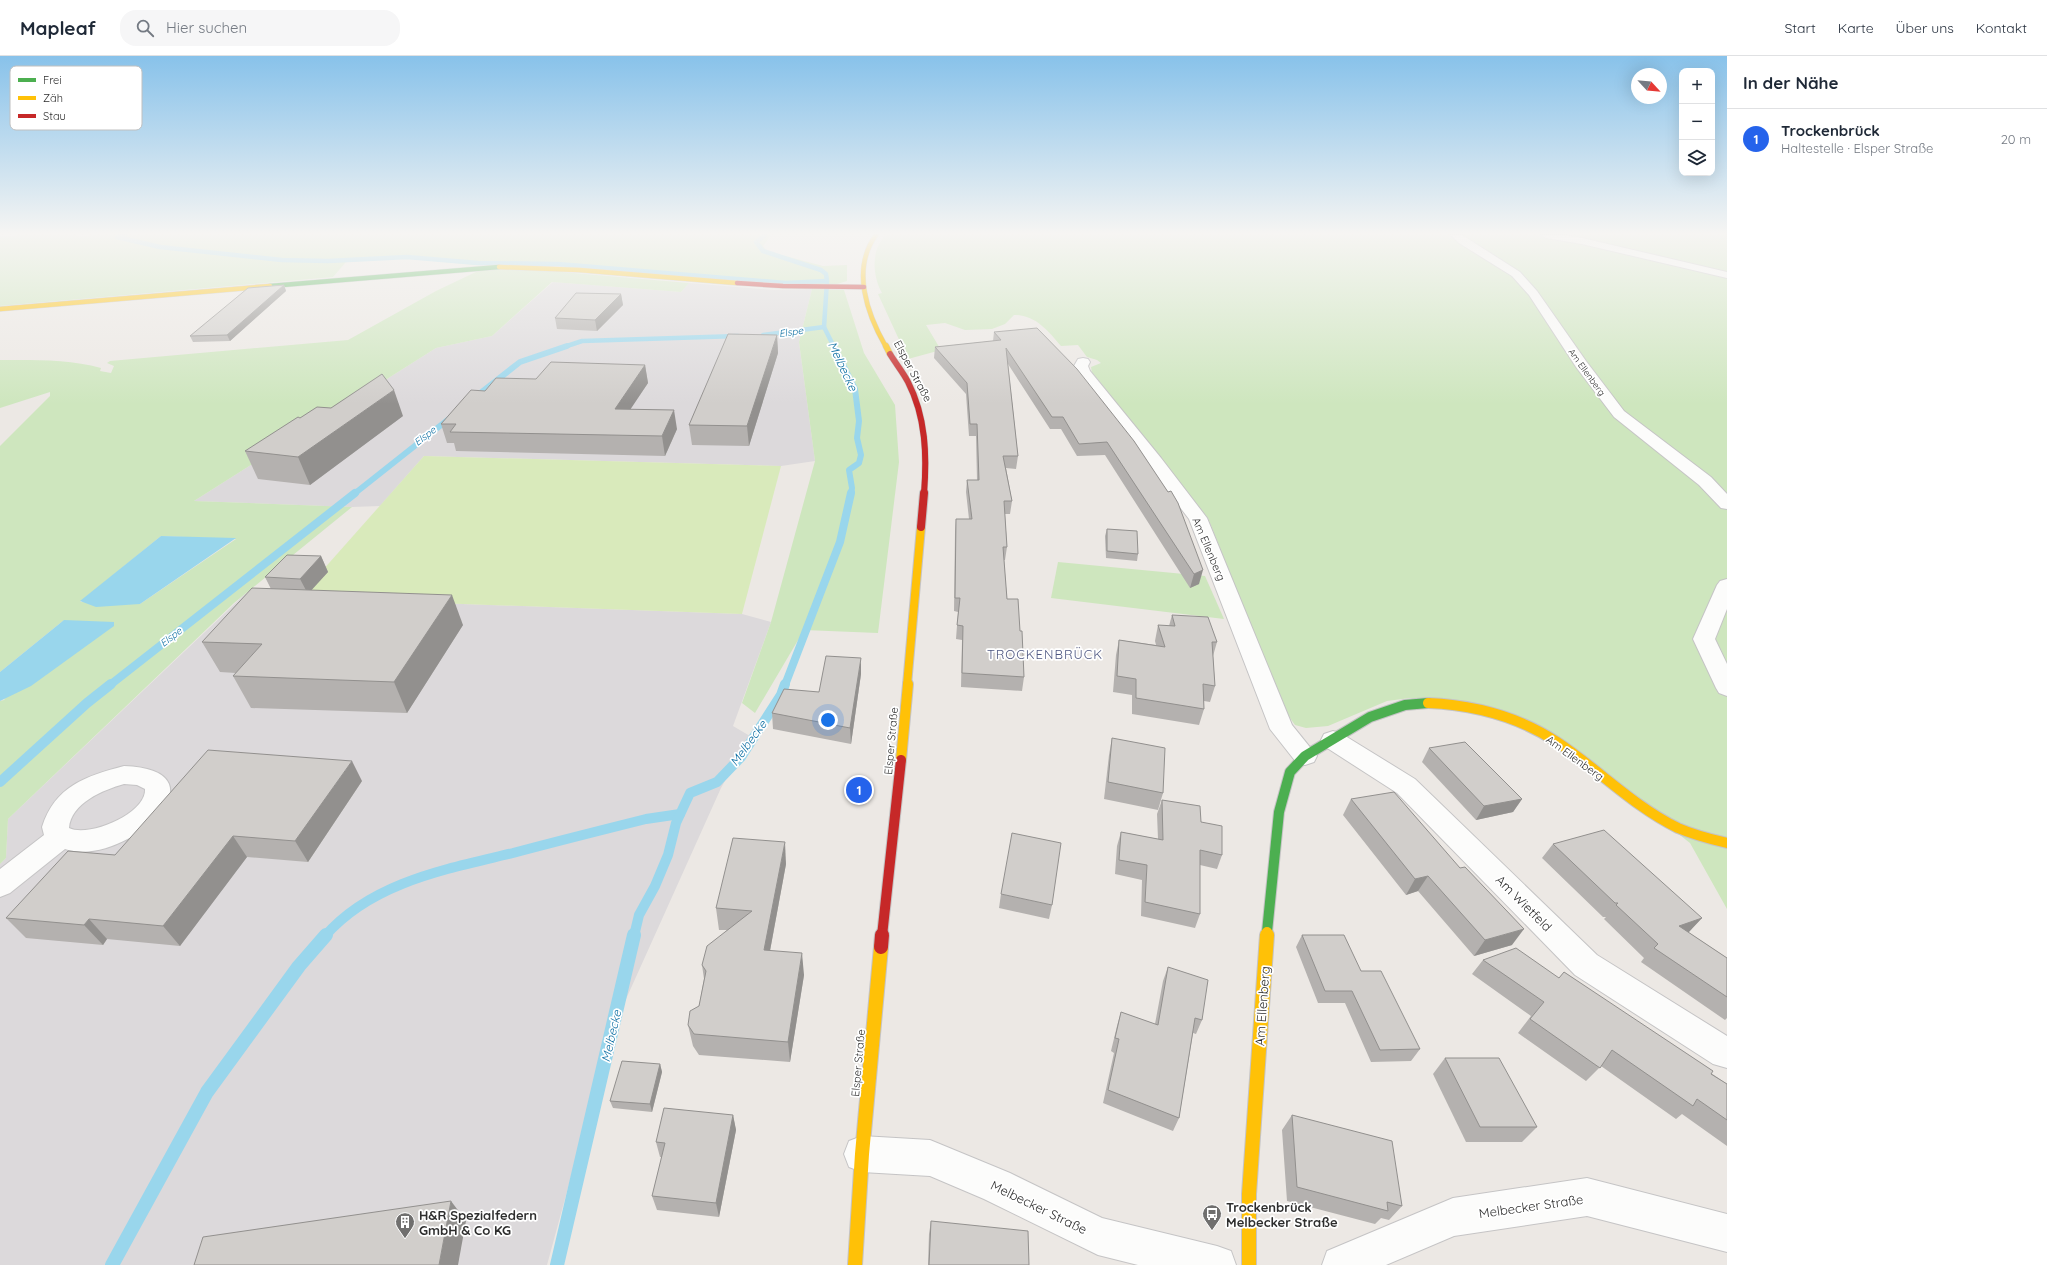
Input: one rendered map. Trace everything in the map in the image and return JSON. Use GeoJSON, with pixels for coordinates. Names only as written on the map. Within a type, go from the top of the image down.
{"type":"FeatureCollection","features":[{"type":"Feature","properties":{"kind":"street"},"geometry":{"type":"LineString","coordinates":[[0,309],[203,291]]}},
{"type":"Feature","properties":{"kind":"street","name":"Elsper Straße"},"geometry":{"type":"LineString","coordinates":[[855,1265],[862,1154],[890,854],[903,742],[927,453],[926,432],[920,411],[910,386],[887,348],[873,315],[866,291]]}},
{"type":"Feature","properties":{"kind":"street","name":"Am Ellenberg"},"geometry":{"type":"LineString","coordinates":[[1532,291],[1581,364],[1619,414],[1705,481],[1727,504]]}},
{"type":"Feature","properties":{"kind":"street","name":"Am Ellenberg"},"geometry":{"type":"LineString","coordinates":[[1083,362],[1081,366],[1083,372],[1155,461],[1198,518],[1282,729],[1305,756]]}},
{"type":"Feature","properties":{"kind":"street"},"geometry":{"type":"LineString","coordinates":[[1727,585],[1704,639],[1727,688]]}},
{"type":"Feature","properties":{"kind":"street","name":"Am Ellenberg"},"geometry":{"type":"LineString","coordinates":[[1249,1265],[1249,1194],[1270,908],[1279,812],[1290,772],[1305,756],[1370,717],[1405,705],[1447,704],[1485,710],[1526,726],[1556,742],[1643,808],[1684,832],[1708,840],[1727,843]]}},
{"type":"Feature","properties":{"kind":"street","name":"Am Wietfeld"},"geometry":{"type":"LineString","coordinates":[[1333,740],[1406,786],[1586,965],[1725,1054]]}},
{"type":"Feature","properties":{"kind":"street"},"geometry":{"type":"LineString","coordinates":[[0,885],[61,837]]}},
{"type":"Feature","properties":{"kind":"street","name":"Melbecker Straße"},"geometry":{"type":"LineString","coordinates":[[862,1154],[930,1158],[997,1186],[1098,1236],[1217,1265]]}},
{"type":"Feature","properties":{"kind":"street","name":"Melbecker Straße"},"geometry":{"type":"LineString","coordinates":[[1341,1265],[1453,1217],[1587,1197],[1727,1233]]}},
{"type":"Feature","properties":{"kind":"shaded area"},"geometry":{"type":"Polygon","coordinates":[[[542,291],[811,291],[799,342],[815,461],[781,466],[424,456],[380,506],[352,507],[194,501],[436,348],[492,336],[542,291]]]}},
{"type":"Feature","properties":{"kind":"shaded area"},"geometry":{"type":"Polygon","coordinates":[[[245,594],[298,598],[742,614],[771,622],[733,726],[750,736],[721,788],[609,1037],[547,1265],[0,1265],[0,864],[6,858],[8,819],[245,594]]]}},
{"type":"Feature","properties":{"kind":"green space"},"geometry":{"type":"Polygon","coordinates":[[[0,291],[167,291],[0,306],[0,291]]]}},
{"type":"Feature","properties":{"kind":"green space"},"geometry":{"type":"Polygon","coordinates":[[[435,291],[542,291],[492,336],[436,348],[194,501],[352,507],[234,603],[8,819],[6,858],[0,864],[0,701],[4,700],[64,620],[0,672],[0,446],[50,396],[50,392],[0,408],[0,360],[76,363],[101,368],[100,371],[111,373],[114,366],[107,363],[110,361],[348,340],[435,291]],[[161,536],[80,602],[140,604],[236,539],[161,536]]]}},
{"type":"Feature","properties":{"kind":"green space"},"geometry":{"type":"Polygon","coordinates":[[[811,291],[844,291],[864,353],[895,405],[899,462],[878,633],[804,630],[755,713],[742,703],[771,622],[815,461],[799,342],[811,291]]]}},
{"type":"Feature","properties":{"kind":"green space"},"geometry":{"type":"Polygon","coordinates":[[[881,291],[1727,291],[1727,909],[1690,843],[1543,728],[1410,698],[1387,701],[1328,726],[1306,728],[1295,725],[1285,711],[1208,518],[1092,373],[1091,367],[1101,363],[1087,357],[1078,345],[1061,346],[1041,325],[1035,321],[1022,316],[1014,315],[1005,324],[992,329],[965,330],[945,323],[926,325],[941,350],[908,359],[878,294],[882,293],[881,291]]]}},
{"type":"Feature","properties":{"kind":"green space"},"geometry":{"type":"Polygon","coordinates":[[[424,456],[781,466],[742,614],[298,598],[424,456]]]}},
{"type":"Feature","properties":{"kind":"green space"},"geometry":{"type":"Polygon","coordinates":[[[1058,562],[1205,576],[1224,619],[1051,598],[1058,562]]]}},
{"type":"Feature","properties":{"kind":"water"},"geometry":{"type":"Polygon","coordinates":[[[161,536],[236,538],[140,604],[96,607],[80,601],[161,536]]]}},
{"type":"Feature","properties":{"kind":"water"},"geometry":{"type":"Polygon","coordinates":[[[64,620],[114,622],[114,626],[31,686],[0,701],[0,672],[64,620]]]}},
{"type":"Feature","properties":{"kind":"building"},"geometry":{"type":"Polygon","coordinates":[[[244,291],[277,291],[227,335],[190,336],[244,291]]]}},
{"type":"Feature","properties":{"kind":"building"},"geometry":{"type":"Polygon","coordinates":[[[576,293],[621,294],[595,320],[555,318],[576,293]]]}},
{"type":"Feature","properties":{"kind":"building"},"geometry":{"type":"Polygon","coordinates":[[[1037,328],[1077,369],[1134,441],[1168,492],[1171,491],[1178,503],[1203,570],[1194,574],[1107,442],[1079,444],[1063,417],[1052,417],[1006,348],[1018,456],[1003,456],[1012,501],[1004,501],[1007,547],[1003,547],[1007,599],[1018,599],[1020,631],[1022,631],[1024,677],[962,673],[963,626],[957,625],[960,598],[955,598],[956,519],[972,519],[967,480],[979,480],[977,424],[970,424],[967,383],[935,347],[1001,340],[994,332],[1037,328]]]}},
{"type":"Feature","properties":{"kind":"building"},"geometry":{"type":"Polygon","coordinates":[[[728,334],[777,335],[747,426],[689,425],[728,334]]]}},
{"type":"Feature","properties":{"kind":"building"},"geometry":{"type":"Polygon","coordinates":[[[551,362],[645,365],[615,409],[674,410],[662,436],[450,432],[456,424],[441,424],[471,390],[485,391],[496,378],[536,379],[551,362]]]}},
{"type":"Feature","properties":{"kind":"building"},"geometry":{"type":"Polygon","coordinates":[[[382,374],[394,390],[298,457],[245,451],[298,417],[300,418],[317,407],[331,408],[382,374]]]}},
{"type":"Feature","properties":{"kind":"building"},"geometry":{"type":"Polygon","coordinates":[[[1107,529],[1137,531],[1138,554],[1107,551],[1107,529]]]}},
{"type":"Feature","properties":{"kind":"building"},"geometry":{"type":"Polygon","coordinates":[[[287,555],[321,556],[300,579],[265,577],[287,555]]]}},
{"type":"Feature","properties":{"kind":"building"},"geometry":{"type":"Polygon","coordinates":[[[252,588],[452,595],[394,682],[233,676],[262,644],[202,642],[252,588]]]}},
{"type":"Feature","properties":{"kind":"building"},"geometry":{"type":"Polygon","coordinates":[[[1172,615],[1208,617],[1217,642],[1212,642],[1215,686],[1203,684],[1204,709],[1136,698],[1136,679],[1117,676],[1119,640],[1165,647],[1158,625],[1175,626],[1172,615]]]}},
{"type":"Feature","properties":{"kind":"building"},"geometry":{"type":"Polygon","coordinates":[[[826,656],[861,658],[850,728],[772,713],[784,689],[819,692],[826,656]]]}},
{"type":"Feature","properties":{"kind":"building"},"geometry":{"type":"Polygon","coordinates":[[[1112,738],[1165,748],[1163,793],[1108,782],[1112,738]]]}},
{"type":"Feature","properties":{"kind":"building"},"geometry":{"type":"Polygon","coordinates":[[[1465,742],[1522,799],[1484,806],[1429,748],[1465,742]]]}},
{"type":"Feature","properties":{"kind":"building"},"geometry":{"type":"Polygon","coordinates":[[[208,750],[352,761],[295,841],[233,836],[163,926],[89,919],[84,925],[6,918],[68,851],[115,855],[208,750]]]}},
{"type":"Feature","properties":{"kind":"building"},"geometry":{"type":"Polygon","coordinates":[[[1394,792],[1460,868],[1465,867],[1524,929],[1485,940],[1428,876],[1415,879],[1351,799],[1394,792]]]}},
{"type":"Feature","properties":{"kind":"building"},"geometry":{"type":"Polygon","coordinates":[[[1162,800],[1200,806],[1201,822],[1222,826],[1222,855],[1200,850],[1200,914],[1145,902],[1147,865],[1119,860],[1121,832],[1163,840],[1162,800]]]}},
{"type":"Feature","properties":{"kind":"building"},"geometry":{"type":"Polygon","coordinates":[[[1604,830],[1702,918],[1679,926],[1727,958],[1727,997],[1654,948],[1658,944],[1616,905],[1618,903],[1615,903],[1553,844],[1604,830]]]}},
{"type":"Feature","properties":{"kind":"building"},"geometry":{"type":"Polygon","coordinates":[[[1012,833],[1061,843],[1052,905],[1001,894],[1012,833]]]}},
{"type":"Feature","properties":{"kind":"building"},"geometry":{"type":"Polygon","coordinates":[[[733,838],[785,842],[764,950],[802,953],[788,1042],[694,1034],[688,1025],[690,1011],[699,1006],[706,971],[702,965],[707,946],[752,911],[716,908],[733,838]]]}},
{"type":"Feature","properties":{"kind":"building"},"geometry":{"type":"Polygon","coordinates":[[[1302,935],[1344,935],[1361,971],[1381,971],[1420,1049],[1380,1050],[1352,991],[1325,991],[1302,935]]]}},
{"type":"Feature","properties":{"kind":"building"},"geometry":{"type":"Polygon","coordinates":[[[1516,948],[1559,978],[1564,972],[1713,1071],[1711,1074],[1727,1084],[1727,1120],[1697,1099],[1693,1106],[1612,1050],[1600,1068],[1530,1019],[1544,1002],[1483,960],[1516,948]]]}},
{"type":"Feature","properties":{"kind":"building"},"geometry":{"type":"Polygon","coordinates":[[[1168,967],[1208,980],[1202,1020],[1195,1018],[1179,1118],[1108,1090],[1119,1039],[1115,1038],[1121,1012],[1158,1025],[1168,967]]]}},
{"type":"Feature","properties":{"kind":"building"},"geometry":{"type":"Polygon","coordinates":[[[1445,1058],[1499,1058],[1537,1127],[1480,1127],[1445,1058]]]}},
{"type":"Feature","properties":{"kind":"building"},"geometry":{"type":"Polygon","coordinates":[[[622,1061],[660,1064],[650,1104],[610,1101],[622,1061]]]}},
{"type":"Feature","properties":{"kind":"building"},"geometry":{"type":"Polygon","coordinates":[[[664,1108],[733,1115],[716,1203],[652,1196],[665,1143],[656,1142],[664,1108]]]}},
{"type":"Feature","properties":{"kind":"building"},"geometry":{"type":"Polygon","coordinates":[[[1292,1115],[1392,1141],[1402,1206],[1387,1202],[1388,1211],[1297,1187],[1292,1115]]]}},
{"type":"Feature","properties":{"kind":"building"},"geometry":{"type":"Polygon","coordinates":[[[451,1201],[439,1265],[194,1265],[203,1237],[451,1201]]]}},
{"type":"Feature","properties":{"kind":"building"},"geometry":{"type":"Polygon","coordinates":[[[931,1221],[1028,1231],[1029,1265],[929,1265],[931,1221]]]}},
{"type":"Feature","properties":{"kind":"waterway","name":"Elspe"},"geometry":{"type":"LineString","coordinates":[[824,327],[826,291]]}},
{"type":"Feature","properties":{"kind":"waterway","name":"Elspe"},"geometry":{"type":"LineString","coordinates":[[763,335],[824,327]]}},
{"type":"Feature","properties":{"kind":"waterway","name":"Melbecke"},"geometry":{"type":"LineString","coordinates":[[824,327],[834,347]]}},
{"type":"Feature","properties":{"kind":"waterway","name":"Elspe"},"geometry":{"type":"LineString","coordinates":[[567,346],[582,341],[738,336]]}},
{"type":"Feature","properties":{"kind":"waterway","name":"Elspe"},"geometry":{"type":"LineString","coordinates":[[474,398],[520,362],[567,346]]}},
{"type":"Feature","properties":{"kind":"waterway","name":"Melbecke"},"geometry":{"type":"LineString","coordinates":[[834,346],[855,389],[859,421],[857,438],[861,455],[859,463],[849,470],[852,488],[851,494]]}},
{"type":"Feature","properties":{"kind":"waterway","name":"Elspe"},"geometry":{"type":"LineString","coordinates":[[354,494],[450,418]]}},
{"type":"Feature","properties":{"kind":"waterway","name":"Elspe"},"geometry":{"type":"LineString","coordinates":[[110,685],[355,493]]}},
{"type":"Feature","properties":{"kind":"waterway","name":"Melbecke"},"geometry":{"type":"LineString","coordinates":[[785,685],[840,542],[851,493]]}},
{"type":"Feature","properties":{"kind":"waterway","name":"Elspe"},"geometry":{"type":"LineString","coordinates":[[0,782],[87,703],[111,684]]}},
{"type":"Feature","properties":{"kind":"waterway","name":"Melbecke"},"geometry":{"type":"LineString","coordinates":[[634,936],[639,915],[655,886],[668,855],[676,823],[690,793],[717,782],[741,757],[781,695],[785,684]]}},
{"type":"Feature","properties":{"kind":"waterway"},"geometry":{"type":"LineString","coordinates":[[326,935],[344,918],[365,902],[412,880],[462,865],[646,819],[680,814]]}},
{"type":"Feature","properties":{"kind":"waterway"},"geometry":{"type":"LineString","coordinates":[[112,1265],[207,1092],[299,966],[326,935]]}},
{"type":"Feature","properties":{"kind":"waterway","name":"Melbecke"},"geometry":{"type":"LineString","coordinates":[[557,1265],[634,935]]}},
{"type":"Feature","properties":{"kind":"traffic: fast"},"geometry":{"type":"LineString","coordinates":[[1267,932],[1279,812],[1290,772],[1305,756],[1370,717],[1405,705],[1428,703]]}},
{"type":"Feature","properties":{"kind":"traffic: slow"},"geometry":{"type":"LineString","coordinates":[[0,309],[206,291]]}},
{"type":"Feature","properties":{"kind":"traffic: slow"},"geometry":{"type":"LineString","coordinates":[[865,291],[869,309],[890,354]]}},
{"type":"Feature","properties":{"kind":"traffic: slow"},"geometry":{"type":"LineString","coordinates":[[901,760],[921,527]]}},
{"type":"Feature","properties":{"kind":"traffic: slow"},"geometry":{"type":"LineString","coordinates":[[1428,703],[1478,709],[1512,719],[1543,733],[1577,757],[1636,803],[1657,816],[1678,828],[1702,837],[1727,843]]}},
{"type":"Feature","properties":{"kind":"traffic: slow"},"geometry":{"type":"LineString","coordinates":[[1249,1265],[1249,1194],[1267,932]]}},
{"type":"Feature","properties":{"kind":"traffic: slow"},"geometry":{"type":"LineString","coordinates":[[855,1265],[862,1154],[881,947]]}},
{"type":"Feature","properties":{"kind":"traffic: jam"},"geometry":{"type":"LineString","coordinates":[[890,354],[909,384],[918,405],[922,423],[926,457],[921,527]]}},
{"type":"Feature","properties":{"kind":"traffic: jam"},"geometry":{"type":"LineString","coordinates":[[881,947],[901,760]]}},
{"type":"Feature","properties":{"kind":"place","name":"Trockenbrück"},"geometry":{"type":"Point","coordinates":[859,790]}},
{"type":"Feature","properties":{"kind":"place","name":"Trockenbrück Melbecker Straße"},"geometry":{"type":"Point","coordinates":[1212,1231]}},
{"type":"Feature","properties":{"kind":"place","name":"H&R Spezialfedern GmbH & Co KG"},"geometry":{"type":"Point","coordinates":[405,1239]}},
{"type":"Feature","properties":{"kind":"district","name":"TROCKENBRÜCK"},"geometry":{"type":"Point","coordinates":[1045,654]}}]}
